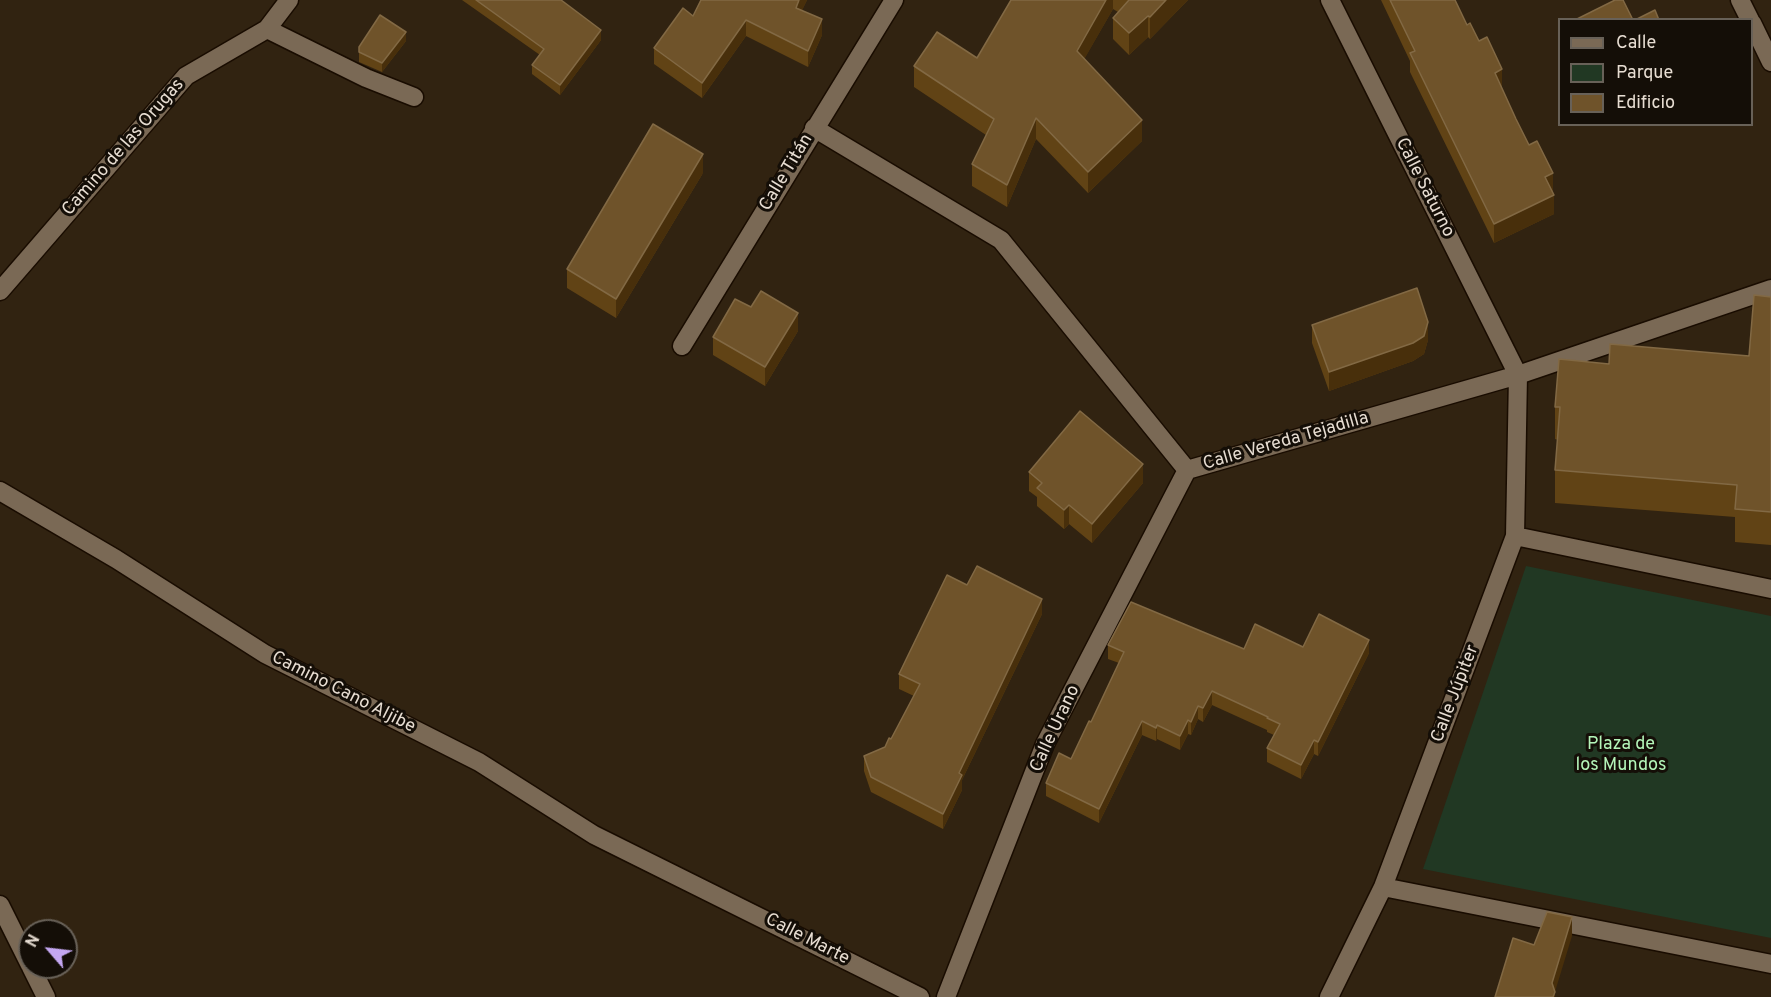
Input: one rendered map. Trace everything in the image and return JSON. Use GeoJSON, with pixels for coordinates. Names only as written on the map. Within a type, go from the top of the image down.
{"type":"FeatureCollection","features":[{"type":"Feature","properties":{"kind":"street","name":"Camino de las Orugas"},"geometry":{"type":"LineString","coordinates":[[0,291],[186,76],[267,29],[289,0]]}},
{"type":"Feature","properties":{"kind":"street","name":"Calle Titán"},"geometry":{"type":"LineString","coordinates":[[682,346],[894,0]]}},
{"type":"Feature","properties":{"kind":"street","name":"Calle Saturno"},"geometry":{"type":"LineString","coordinates":[[1330,0],[1518,375]]}},
{"type":"Feature","properties":{"kind":"street"},"geometry":{"type":"LineString","coordinates":[[1740,0],[1749,18]]}},
{"type":"Feature","properties":{"kind":"street"},"geometry":{"type":"LineString","coordinates":[[1753,25],[1771,62]]}},
{"type":"Feature","properties":{"kind":"street"},"geometry":{"type":"LineString","coordinates":[[267,29],[366,78],[414,97]]}},
{"type":"Feature","properties":{"kind":"street","name":"Calle Vereda Tejadilla"},"geometry":{"type":"LineString","coordinates":[[814,128],[1001,240],[1187,470],[1518,375],[1771,289]]}},
{"type":"Feature","properties":{"kind":"street","name":"Calle Júpiter"},"geometry":{"type":"LineString","coordinates":[[1329,997],[1383,887],[1515,536],[1518,375]]}},
{"type":"Feature","properties":{"kind":"street","name":"Calle Urano"},"geometry":{"type":"LineString","coordinates":[[946,997],[1045,744],[1187,470]]}},
{"type":"Feature","properties":{"kind":"street","name":"Camino Cano Aljibe"},"geometry":{"type":"LineString","coordinates":[[0,491],[116,559],[265,654],[479,762],[594,835],[693,884]]}},
{"type":"Feature","properties":{"kind":"street"},"geometry":{"type":"LineString","coordinates":[[1515,536],[1771,589]]}},
{"type":"Feature","properties":{"kind":"street","name":"Calle Marte"},"geometry":{"type":"LineString","coordinates":[[693,884],[920,997]]}},
{"type":"Feature","properties":{"kind":"street"},"geometry":{"type":"LineString","coordinates":[[1383,887],[1771,964]]}},
{"type":"Feature","properties":{"kind":"street"},"geometry":{"type":"LineString","coordinates":[[0,905],[18,942]]}},
{"type":"Feature","properties":{"kind":"street"},"geometry":{"type":"LineString","coordinates":[[37,979],[46,997]]}},
{"type":"Feature","properties":{"kind":"green space","name":"Plaza de los Mundos"},"geometry":{"type":"Polygon","coordinates":[[[1526,566],[1771,616],[1771,938],[1423,869],[1526,566]]]}},
{"type":"Feature","properties":{"kind":"building"},"geometry":{"type":"Polygon","coordinates":[[[476,0],[561,0],[601,30],[560,85],[532,65],[544,49],[476,0]]]}},
{"type":"Feature","properties":{"kind":"building"},"geometry":{"type":"Polygon","coordinates":[[[701,0],[799,0],[796,8],[822,19],[808,51],[746,20],[702,83],[654,48],[683,8],[693,16],[701,0]]]}},
{"type":"Feature","properties":{"kind":"building"},"geometry":{"type":"Polygon","coordinates":[[[1011,0],[1106,0],[1077,51],[1142,120],[1088,172],[1036,118],[1007,185],[972,164],[994,119],[914,66],[937,32],[977,58],[1011,0]]]}},
{"type":"Feature","properties":{"kind":"building"},"geometry":{"type":"Polygon","coordinates":[[[1129,0],[1166,0],[1150,17],[1148,16],[1129,33],[1113,18],[1129,0]]]}},
{"type":"Feature","properties":{"kind":"building"},"geometry":{"type":"Polygon","coordinates":[[[1390,0],[1455,0],[1467,25],[1470,23],[1479,41],[1487,37],[1502,69],[1495,73],[1516,119],[1529,145],[1537,141],[1553,173],[1545,177],[1554,195],[1494,224],[1410,53],[1415,51],[1390,0]]]}},
{"type":"Feature","properties":{"kind":"building"},"geometry":{"type":"Polygon","coordinates":[[[1615,0],[1623,0],[1632,18],[1579,18],[1615,0]]]}},
{"type":"Feature","properties":{"kind":"building"},"geometry":{"type":"Polygon","coordinates":[[[1655,10],[1658,18],[1639,18],[1655,10]]]}},
{"type":"Feature","properties":{"kind":"building"},"geometry":{"type":"Polygon","coordinates":[[[380,15],[406,32],[382,63],[359,52],[359,47],[380,15]]]}},
{"type":"Feature","properties":{"kind":"building"},"geometry":{"type":"Polygon","coordinates":[[[653,124],[703,154],[616,299],[567,269],[653,124]]]}},
{"type":"Feature","properties":{"kind":"building"},"geometry":{"type":"Polygon","coordinates":[[[1417,288],[1428,322],[1424,336],[1413,343],[1329,372],[1312,325],[1417,288]]]}},
{"type":"Feature","properties":{"kind":"building"},"geometry":{"type":"Polygon","coordinates":[[[761,291],[798,313],[765,367],[713,337],[735,299],[751,307],[761,291]]]}},
{"type":"Feature","properties":{"kind":"building"},"geometry":{"type":"Polygon","coordinates":[[[1754,295],[1771,297],[1771,512],[1735,509],[1737,485],[1555,470],[1560,407],[1555,407],[1559,359],[1609,364],[1610,344],[1749,356],[1754,295]]]}},
{"type":"Feature","properties":{"kind":"building"},"geometry":{"type":"Polygon","coordinates":[[[1080,411],[1143,464],[1092,524],[1069,505],[1064,510],[1037,488],[1042,483],[1029,472],[1080,411]]]}},
{"type":"Feature","properties":{"kind":"building"},"geometry":{"type":"Polygon","coordinates":[[[977,566],[1042,599],[959,773],[962,775],[943,814],[871,777],[864,756],[885,747],[920,684],[899,674],[947,575],[967,585],[977,566]]]}},
{"type":"Feature","properties":{"kind":"building"},"geometry":{"type":"Polygon","coordinates":[[[1131,602],[1244,649],[1255,624],[1303,647],[1319,614],[1369,640],[1318,742],[1314,740],[1301,765],[1267,748],[1280,724],[1212,691],[1203,708],[1198,706],[1191,722],[1188,720],[1180,736],[1142,721],[1099,809],[1046,783],[1059,753],[1071,759],[1124,652],[1108,645],[1131,602]]]}},
{"type":"Feature","properties":{"kind":"building"},"geometry":{"type":"Polygon","coordinates":[[[1547,912],[1572,917],[1552,983],[1555,992],[1553,997],[1495,997],[1513,938],[1534,945],[1547,912]]]}}]}
